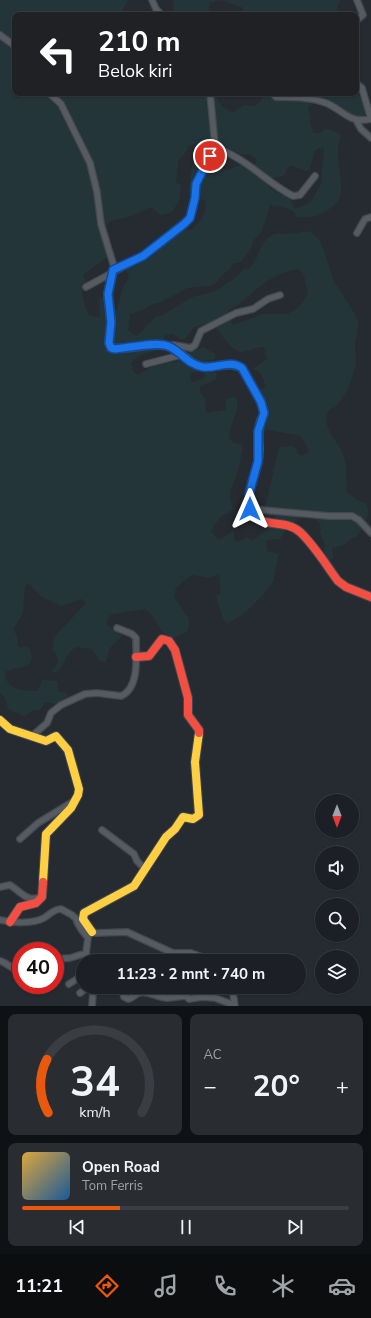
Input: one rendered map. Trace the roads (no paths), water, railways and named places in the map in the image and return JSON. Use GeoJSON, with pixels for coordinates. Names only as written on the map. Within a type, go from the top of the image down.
{"type":"FeatureCollection","features":[{"type":"Feature","properties":{"kind":"street"},"geometry":{"type":"LineString","coordinates":[[152,0],[159,12]]}},
{"type":"Feature","properties":{"kind":"street"},"geometry":{"type":"LineString","coordinates":[[357,0],[363,15],[359,18]]}},
{"type":"Feature","properties":{"kind":"street"},"geometry":{"type":"LineString","coordinates":[[0,35],[12,44]]}},
{"type":"Feature","properties":{"kind":"street"},"geometry":{"type":"LineString","coordinates":[[275,96],[322,101],[334,107],[343,115],[356,120],[371,119],[362,88],[359,86]]}},
{"type":"Feature","properties":{"kind":"street"},"geometry":{"type":"LineString","coordinates":[[52,96],[61,104],[90,163],[97,192],[101,224],[114,270],[108,294],[111,322],[109,343],[111,348],[168,346],[174,344],[191,348],[195,345],[201,331],[236,313],[253,309],[268,299],[280,295]]}},
{"type":"Feature","properties":{"kind":"street"},"geometry":{"type":"LineString","coordinates":[[86,287],[114,270],[143,256],[190,218],[195,198],[196,184],[214,148],[215,132],[210,96]]}},
{"type":"Feature","properties":{"kind":"street"},"geometry":{"type":"LineString","coordinates":[[356,120],[361,129],[371,138]]}},
{"type":"Feature","properties":{"kind":"street"},"geometry":{"type":"LineString","coordinates":[[214,148],[234,155],[272,184],[293,196],[300,195],[315,176]]}},
{"type":"Feature","properties":{"kind":"street"},"geometry":{"type":"LineString","coordinates":[[357,233],[365,219],[371,217]]}},
{"type":"Feature","properties":{"kind":"street"},"geometry":{"type":"LineString","coordinates":[[168,346],[191,363],[201,367],[228,364],[240,366],[261,402],[264,413],[258,431],[258,461],[249,494],[250,509],[257,520],[282,524],[299,531],[338,581],[346,587],[371,597]]}},
{"type":"Feature","properties":{"kind":"street"},"geometry":{"type":"LineString","coordinates":[[146,364],[181,355]]}},
{"type":"Feature","properties":{"kind":"street"},"geometry":{"type":"LineString","coordinates":[[250,509],[329,516],[352,516],[359,520],[371,533]]}},
{"type":"Feature","properties":{"kind":"street"},"geometry":{"type":"LineString","coordinates":[[32,736],[47,723],[51,713],[61,705],[85,694],[97,692],[121,696],[125,694],[134,678],[136,657],[135,636],[117,628]]}},
{"type":"Feature","properties":{"kind":"street"},"geometry":{"type":"LineString","coordinates":[[92,932],[83,919],[84,913],[134,886],[166,837],[175,829],[180,819],[183,817],[193,819],[198,815],[195,762],[199,730],[188,715],[187,693],[175,650],[169,641],[160,639],[149,656],[136,657]]}},
{"type":"Feature","properties":{"kind":"street"},"geometry":{"type":"LineString","coordinates":[[0,720],[10,729],[46,741],[56,736],[66,746],[71,756],[74,775],[79,789],[76,800],[46,834],[43,894],[36,903],[20,907],[10,922]]}},
{"type":"Feature","properties":{"kind":"street"},"geometry":{"type":"LineString","coordinates":[[20,839],[38,823],[76,800]]}},
{"type":"Feature","properties":{"kind":"street"},"geometry":{"type":"LineString","coordinates":[[102,830],[134,854],[137,861],[145,868]]}},
{"type":"Feature","properties":{"kind":"street"},"geometry":{"type":"LineString","coordinates":[[0,887],[12,885],[24,897],[28,898],[39,898],[43,894]]}},
{"type":"Feature","properties":{"kind":"street"},"geometry":{"type":"LineString","coordinates":[[0,920],[21,922],[42,919],[57,909],[66,911],[92,932],[127,932],[173,953],[194,954]]}},
{"type":"Feature","properties":{"kind":"street"},"geometry":{"type":"LineString","coordinates":[[64,958],[86,953],[88,938],[81,929],[76,918]]}},
{"type":"Feature","properties":{"kind":"street"},"geometry":{"type":"LineString","coordinates":[[0,961],[12,968]]}},
{"type":"Feature","properties":{"kind":"street"},"geometry":{"type":"LineString","coordinates":[[69,984],[76,980]]}},
{"type":"Feature","properties":{"kind":"street"},"geometry":{"type":"LineString","coordinates":[[92,994],[92,1006]]}},
{"type":"Feature","properties":{"kind":"street"},"geometry":{"type":"LineString","coordinates":[[123,994],[124,997],[128,999],[139,994]]}},
{"type":"Feature","properties":{"kind":"street"},"geometry":{"type":"LineString","coordinates":[[149,994],[167,998],[186,996],[189,1000],[202,997],[215,998],[234,1005],[233,994]]}}]}
